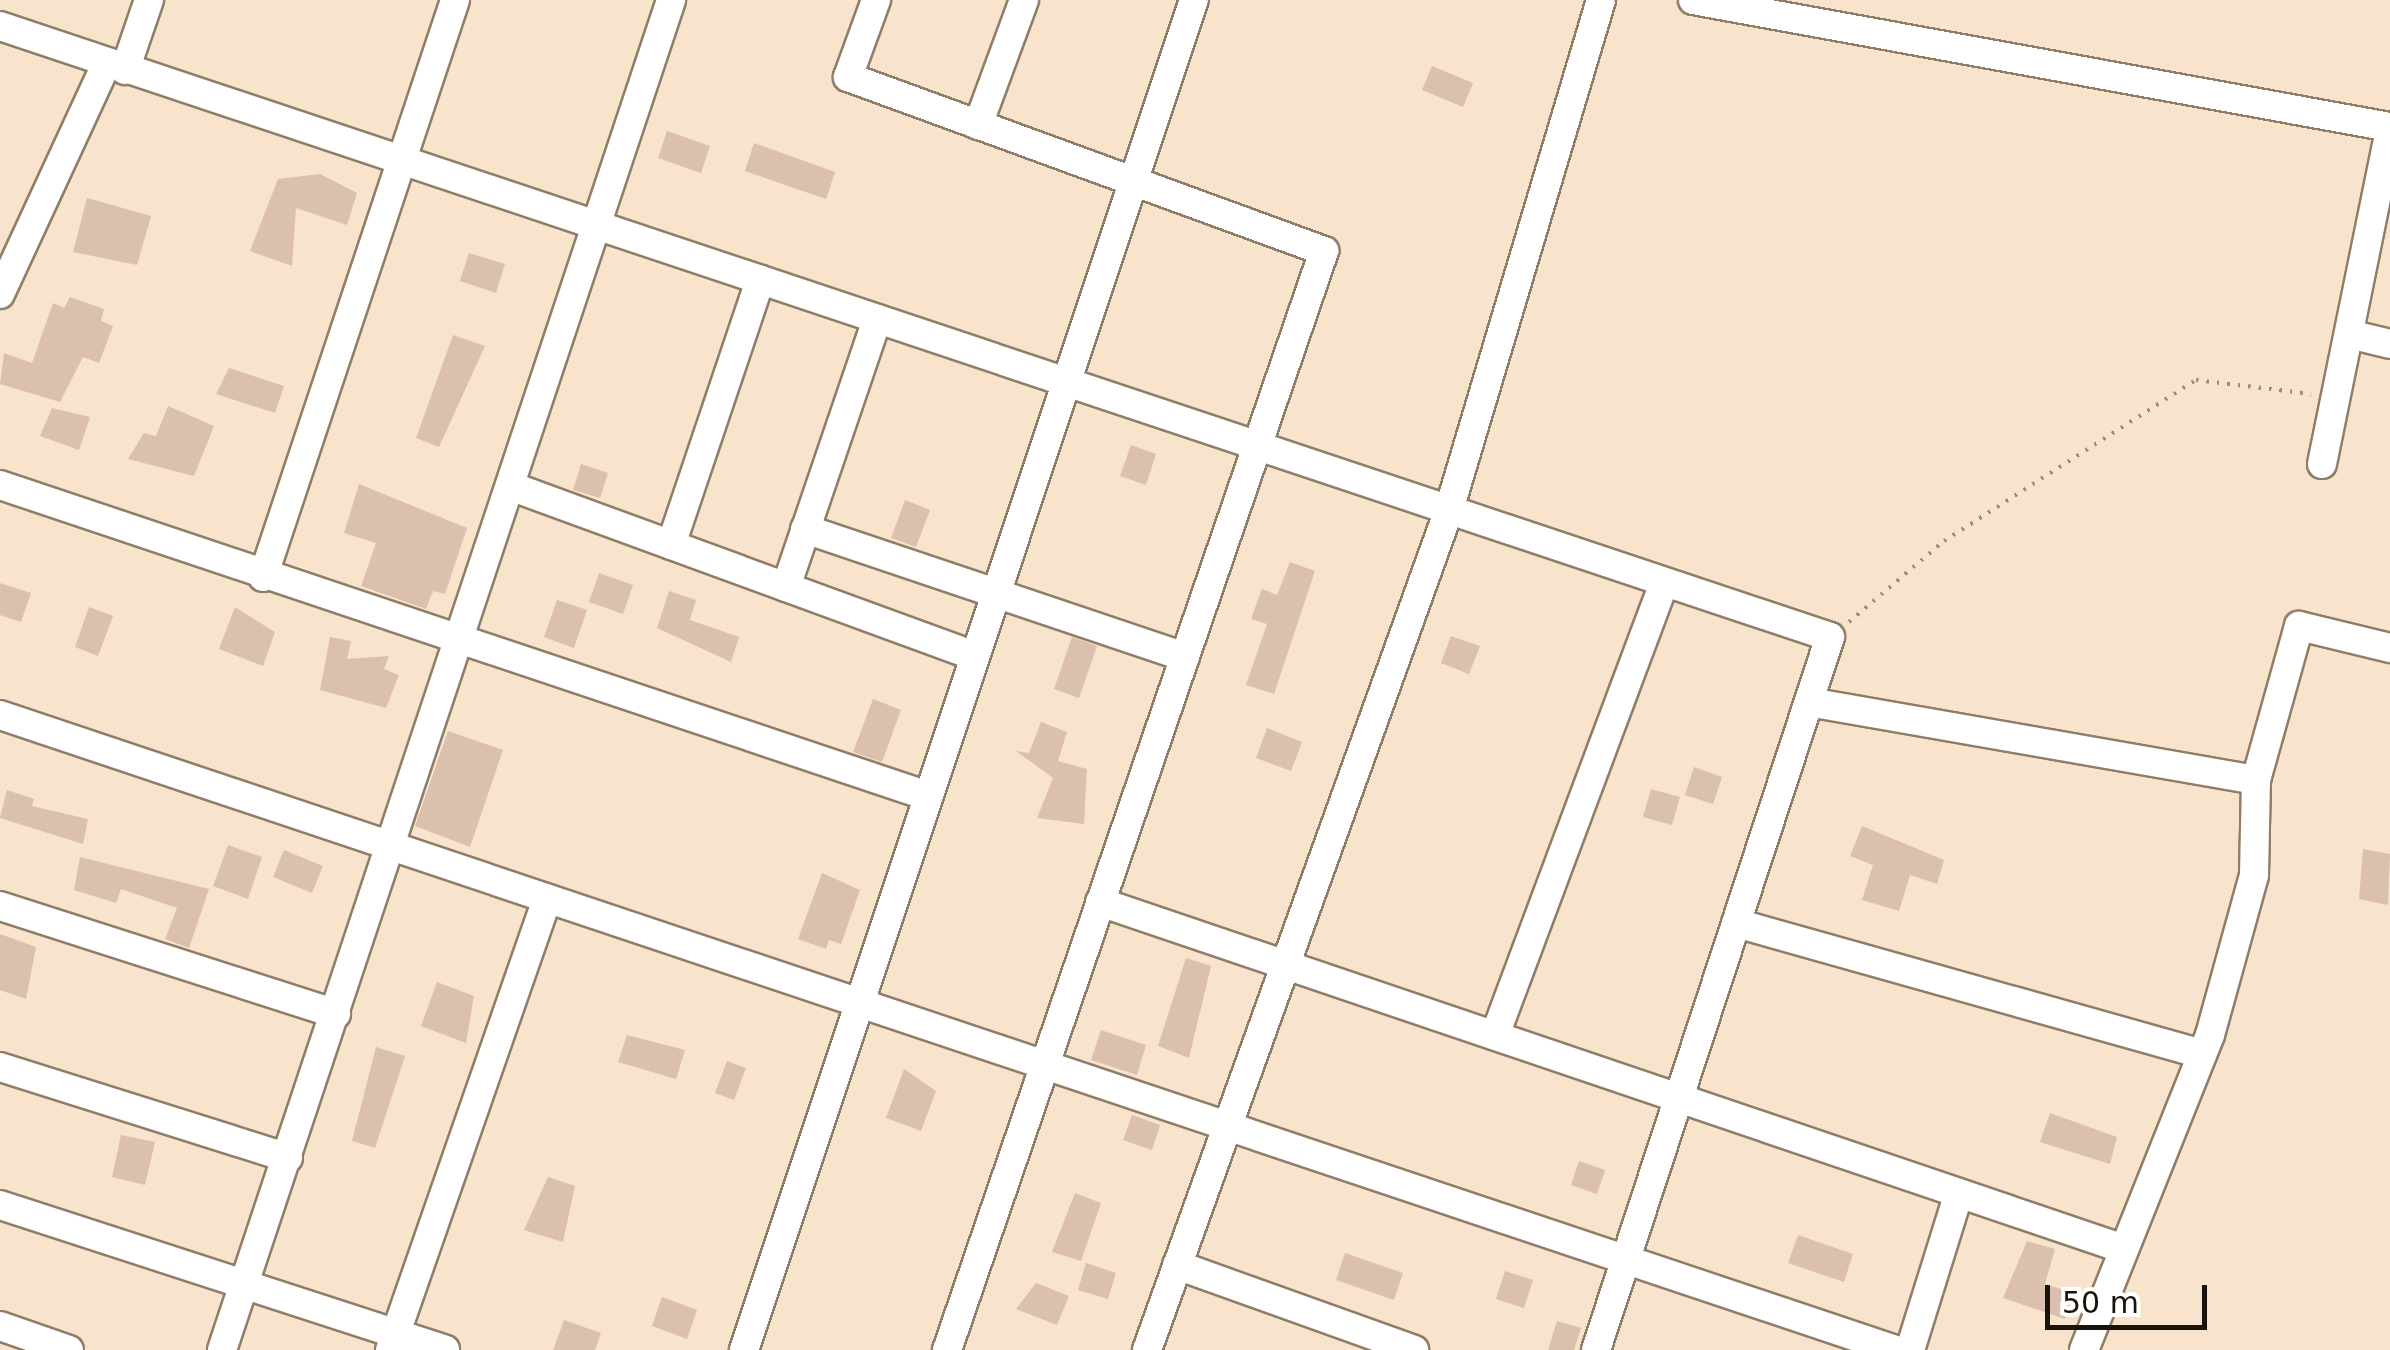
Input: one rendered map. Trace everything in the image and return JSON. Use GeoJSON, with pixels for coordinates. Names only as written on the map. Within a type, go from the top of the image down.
{"type":"FeatureCollection","features":[{"type":"Feature","properties":{"kind":"street"},"geometry":{"type":"LineString","coordinates":[[0,294],[150,0]]}},
{"type":"Feature","properties":{"kind":"street"},"geometry":{"type":"LineString","coordinates":[[262,576],[455,0]]}},
{"type":"Feature","properties":{"kind":"street"},"geometry":{"type":"LineString","coordinates":[[222,1350],[464,640],[672,0]]}},
{"type":"Feature","properties":{"kind":"street"},"geometry":{"type":"LineString","coordinates":[[876,0],[848,77],[1324,251],[947,1350]]}},
{"type":"Feature","properties":{"kind":"street"},"geometry":{"type":"LineString","coordinates":[[978,125],[1024,0]]}},
{"type":"Feature","properties":{"kind":"street"},"geometry":{"type":"LineString","coordinates":[[744,1350],[1194,0]]}},
{"type":"Feature","properties":{"kind":"street"},"geometry":{"type":"LineString","coordinates":[[1147,1350],[1449,510],[1601,0]]}},
{"type":"Feature","properties":{"kind":"street"},"geometry":{"type":"LineString","coordinates":[[1693,0],[2390,129],[2322,464]]}},
{"type":"Feature","properties":{"kind":"street"},"geometry":{"type":"LineString","coordinates":[[0,26],[1830,638],[1596,1350]]}},
{"type":"Feature","properties":{"kind":"street"},"geometry":{"type":"LineString","coordinates":[[671,545],[760,280]]}},
{"type":"Feature","properties":{"kind":"street"},"geometry":{"type":"LineString","coordinates":[[786,587],[877,319]]}},
{"type":"Feature","properties":{"kind":"street"},"geometry":{"type":"LineString","coordinates":[[2348,334],[2390,344]]}},
{"type":"Feature","properties":{"kind":"street"},"geometry":{"type":"LineString","coordinates":[[0,485],[262,576],[928,796]]}},
{"type":"Feature","properties":{"kind":"street"},"geometry":{"type":"LineString","coordinates":[[513,487],[974,656]]}},
{"type":"Feature","properties":{"kind":"street"},"geometry":{"type":"LineString","coordinates":[[805,530],[1185,657]]}},
{"type":"Feature","properties":{"kind":"street"},"geometry":{"type":"LineString","coordinates":[[1494,1036],[1664,582]]}},
{"type":"Feature","properties":{"kind":"street"},"geometry":{"type":"LineString","coordinates":[[2084,1350],[2202,1054],[2254,875],[2256,780],[2300,626],[2390,648]]}},
{"type":"Feature","properties":{"kind":"street"},"geometry":{"type":"LineString","coordinates":[[1809,702],[2256,780]]}},
{"type":"Feature","properties":{"kind":"street"},"geometry":{"type":"LineString","coordinates":[[0,715],[1896,1350]]}},
{"type":"Feature","properties":{"kind":"street"},"geometry":{"type":"LineString","coordinates":[[393,1342],[547,898]]}},
{"type":"Feature","properties":{"kind":"street"},"geometry":{"type":"LineString","coordinates":[[1100,902],[2124,1249]]}},
{"type":"Feature","properties":{"kind":"street"},"geometry":{"type":"LineString","coordinates":[[0,906],[336,1014]]}},
{"type":"Feature","properties":{"kind":"street"},"geometry":{"type":"LineString","coordinates":[[1736,924],[2202,1054]]}},
{"type":"Feature","properties":{"kind":"street"},"geometry":{"type":"LineString","coordinates":[[0,1067],[288,1158]]}},
{"type":"Feature","properties":{"kind":"street"},"geometry":{"type":"LineString","coordinates":[[1910,1350],[1960,1193]]}},
{"type":"Feature","properties":{"kind":"street"},"geometry":{"type":"LineString","coordinates":[[0,1205],[245,1282],[393,1342],[444,1350]]}},
{"type":"Feature","properties":{"kind":"street"},"geometry":{"type":"LineString","coordinates":[[0,1222],[56,1224]]}},
{"type":"Feature","properties":{"kind":"street"},"geometry":{"type":"LineString","coordinates":[[1178,1265],[1414,1350]]}},
{"type":"Feature","properties":{"kind":"street"},"geometry":{"type":"LineString","coordinates":[[0,1326],[69,1350]]}},
{"type":"Feature","properties":{"kind":"path"},"geometry":{"type":"LineString","coordinates":[[1830,638],[1944,542],[2196,380],[2336,397]]}},
{"type":"Feature","properties":{"kind":"building"},"geometry":{"type":"Polygon","coordinates":[[[1432,66],[1473,83],[1463,107],[1422,90],[1432,66]]]}},
{"type":"Feature","properties":{"kind":"building"},"geometry":{"type":"Polygon","coordinates":[[[667,131],[710,146],[701,173],[658,158],[667,131]]]}},
{"type":"Feature","properties":{"kind":"building"},"geometry":{"type":"Polygon","coordinates":[[[754,143],[835,172],[826,199],[745,171],[754,143]]]}},
{"type":"Feature","properties":{"kind":"building"},"geometry":{"type":"Polygon","coordinates":[[[320,174],[357,193],[347,225],[296,208],[292,266],[250,251],[278,179],[320,174]]]}},
{"type":"Feature","properties":{"kind":"building"},"geometry":{"type":"Polygon","coordinates":[[[87,198],[151,216],[137,265],[73,252],[87,198]]]}},
{"type":"Feature","properties":{"kind":"building"},"geometry":{"type":"Polygon","coordinates":[[[469,253],[505,264],[496,293],[460,281],[469,253]]]}},
{"type":"Feature","properties":{"kind":"building"},"geometry":{"type":"Polygon","coordinates":[[[70,297],[104,309],[101,321],[113,326],[99,363],[83,357],[60,402],[0,384],[4,353],[32,363],[53,303],[64,308],[70,297]]]}},
{"type":"Feature","properties":{"kind":"building"},"geometry":{"type":"Polygon","coordinates":[[[453,335],[485,346],[439,447],[416,438],[453,335]]]}},
{"type":"Feature","properties":{"kind":"building"},"geometry":{"type":"Polygon","coordinates":[[[229,368],[284,386],[275,413],[216,394],[229,368]]]}},
{"type":"Feature","properties":{"kind":"building"},"geometry":{"type":"Polygon","coordinates":[[[168,406],[214,426],[194,476],[128,459],[144,433],[156,436],[168,406]]]}},
{"type":"Feature","properties":{"kind":"building"},"geometry":{"type":"Polygon","coordinates":[[[52,408],[90,417],[79,450],[40,436],[52,408]]]}},
{"type":"Feature","properties":{"kind":"building"},"geometry":{"type":"Polygon","coordinates":[[[1131,445],[1156,454],[1146,485],[1120,476],[1131,445]]]}},
{"type":"Feature","properties":{"kind":"building"},"geometry":{"type":"Polygon","coordinates":[[[581,464],[608,473],[600,498],[573,490],[581,464]]]}},
{"type":"Feature","properties":{"kind":"building"},"geometry":{"type":"Polygon","coordinates":[[[359,484],[467,528],[445,594],[433,591],[426,609],[361,586],[376,543],[344,533],[359,484]]]}},
{"type":"Feature","properties":{"kind":"building"},"geometry":{"type":"Polygon","coordinates":[[[905,500],[930,510],[916,547],[891,538],[905,500]]]}},
{"type":"Feature","properties":{"kind":"building"},"geometry":{"type":"Polygon","coordinates":[[[1290,562],[1315,571],[1274,694],[1246,685],[1267,624],[1251,619],[1262,589],[1277,595],[1290,562]]]}},
{"type":"Feature","properties":{"kind":"building"},"geometry":{"type":"Polygon","coordinates":[[[599,573],[633,585],[623,614],[589,602],[599,573]]]}},
{"type":"Feature","properties":{"kind":"building"},"geometry":{"type":"Polygon","coordinates":[[[0,583],[31,593],[21,622],[0,615],[0,583]]]}},
{"type":"Feature","properties":{"kind":"building"},"geometry":{"type":"Polygon","coordinates":[[[669,591],[696,600],[690,620],[739,637],[731,662],[657,628],[669,591]]]}},
{"type":"Feature","properties":{"kind":"building"},"geometry":{"type":"Polygon","coordinates":[[[557,600],[587,610],[574,648],[544,637],[557,600]]]}},
{"type":"Feature","properties":{"kind":"building"},"geometry":{"type":"Polygon","coordinates":[[[89,607],[113,616],[98,656],[75,647],[89,607]]]}},
{"type":"Feature","properties":{"kind":"building"},"geometry":{"type":"Polygon","coordinates":[[[235,607],[275,632],[263,666],[219,649],[235,607]]]}},
{"type":"Feature","properties":{"kind":"building"},"geometry":{"type":"Polygon","coordinates":[[[1451,636],[1480,646],[1469,674],[1441,663],[1451,636]]]}},
{"type":"Feature","properties":{"kind":"building"},"geometry":{"type":"Polygon","coordinates":[[[330,637],[351,641],[347,659],[389,656],[384,669],[399,675],[386,708],[320,690],[330,637]]]}},
{"type":"Feature","properties":{"kind":"building"},"geometry":{"type":"Polygon","coordinates":[[[1072,637],[1097,646],[1079,698],[1054,689],[1072,637]]]}},
{"type":"Feature","properties":{"kind":"building"},"geometry":{"type":"Polygon","coordinates":[[[873,699],[901,710],[882,762],[853,752],[873,699]]]}},
{"type":"Feature","properties":{"kind":"building"},"geometry":{"type":"Polygon","coordinates":[[[1041,722],[1067,732],[1058,761],[1087,769],[1084,824],[1037,818],[1053,778],[1016,751],[1029,753],[1041,722]]]}},
{"type":"Feature","properties":{"kind":"building"},"geometry":{"type":"Polygon","coordinates":[[[1267,728],[1302,742],[1291,771],[1256,758],[1267,728]]]}},
{"type":"Feature","properties":{"kind":"building"},"geometry":{"type":"Polygon","coordinates":[[[448,731],[503,750],[470,847],[415,826],[448,731]]]}},
{"type":"Feature","properties":{"kind":"building"},"geometry":{"type":"Polygon","coordinates":[[[1694,767],[1722,777],[1713,804],[1685,795],[1694,767]]]}},
{"type":"Feature","properties":{"kind":"building"},"geometry":{"type":"Polygon","coordinates":[[[1651,789],[1680,797],[1672,825],[1643,817],[1651,789]]]}},
{"type":"Feature","properties":{"kind":"building"},"geometry":{"type":"Polygon","coordinates":[[[7,790],[34,799],[32,806],[88,819],[83,844],[0,818],[7,790]]]}},
{"type":"Feature","properties":{"kind":"building"},"geometry":{"type":"Polygon","coordinates":[[[1862,826],[1944,860],[1937,884],[1910,875],[1899,911],[1862,900],[1873,865],[1850,856],[1862,826]]]}},
{"type":"Feature","properties":{"kind":"building"},"geometry":{"type":"Polygon","coordinates":[[[228,845],[262,857],[248,899],[213,886],[228,845]]]}},
{"type":"Feature","properties":{"kind":"building"},"geometry":{"type":"Polygon","coordinates":[[[2363,849],[2390,854],[2388,905],[2359,899],[2363,849]]]}},
{"type":"Feature","properties":{"kind":"building"},"geometry":{"type":"Polygon","coordinates":[[[284,850],[323,866],[312,893],[273,877],[284,850]]]}},
{"type":"Feature","properties":{"kind":"building"},"geometry":{"type":"Polygon","coordinates":[[[80,857],[209,889],[189,948],[165,939],[177,908],[121,889],[116,903],[74,890],[80,857]]]}},
{"type":"Feature","properties":{"kind":"building"},"geometry":{"type":"Polygon","coordinates":[[[822,873],[860,890],[841,944],[829,940],[826,949],[798,939],[822,873]]]}},
{"type":"Feature","properties":{"kind":"building"},"geometry":{"type":"Polygon","coordinates":[[[0,934],[36,947],[26,999],[0,990],[0,934]]]}},
{"type":"Feature","properties":{"kind":"building"},"geometry":{"type":"Polygon","coordinates":[[[1186,958],[1211,966],[1189,1058],[1158,1046],[1186,958]]]}},
{"type":"Feature","properties":{"kind":"building"},"geometry":{"type":"Polygon","coordinates":[[[437,982],[474,996],[466,1043],[421,1026],[437,982]]]}},
{"type":"Feature","properties":{"kind":"building"},"geometry":{"type":"Polygon","coordinates":[[[1101,1030],[1146,1045],[1137,1075],[1091,1060],[1101,1030]]]}},
{"type":"Feature","properties":{"kind":"building"},"geometry":{"type":"Polygon","coordinates":[[[627,1035],[685,1050],[676,1079],[618,1062],[627,1035]]]}},
{"type":"Feature","properties":{"kind":"building"},"geometry":{"type":"Polygon","coordinates":[[[376,1047],[405,1056],[375,1148],[352,1141],[376,1047]]]}},
{"type":"Feature","properties":{"kind":"building"},"geometry":{"type":"Polygon","coordinates":[[[727,1061],[746,1068],[734,1100],[715,1093],[727,1061]]]}},
{"type":"Feature","properties":{"kind":"building"},"geometry":{"type":"Polygon","coordinates":[[[904,1069],[936,1091],[921,1131],[886,1118],[904,1069]]]}},
{"type":"Feature","properties":{"kind":"building"},"geometry":{"type":"Polygon","coordinates":[[[2050,1113],[2117,1137],[2110,1164],[2040,1142],[2050,1113]]]}},
{"type":"Feature","properties":{"kind":"building"},"geometry":{"type":"Polygon","coordinates":[[[1132,1115],[1160,1125],[1152,1150],[1123,1140],[1132,1115]]]}},
{"type":"Feature","properties":{"kind":"building"},"geometry":{"type":"Polygon","coordinates":[[[121,1135],[155,1142],[145,1185],[112,1177],[121,1135]]]}},
{"type":"Feature","properties":{"kind":"building"},"geometry":{"type":"Polygon","coordinates":[[[1579,1161],[1605,1170],[1597,1194],[1571,1185],[1579,1161]]]}},
{"type":"Feature","properties":{"kind":"building"},"geometry":{"type":"Polygon","coordinates":[[[548,1177],[575,1186],[563,1242],[524,1230],[548,1177]]]}},
{"type":"Feature","properties":{"kind":"building"},"geometry":{"type":"Polygon","coordinates":[[[1075,1193],[1101,1203],[1081,1261],[1052,1252],[1075,1193]]]}},
{"type":"Feature","properties":{"kind":"building"},"geometry":{"type":"Polygon","coordinates":[[[1798,1235],[1853,1254],[1844,1282],[1788,1263],[1798,1235]]]}},
{"type":"Feature","properties":{"kind":"building"},"geometry":{"type":"Polygon","coordinates":[[[2027,1241],[2055,1249],[2045,1284],[2074,1293],[2065,1319],[2003,1298],[2027,1241]]]}},
{"type":"Feature","properties":{"kind":"building"},"geometry":{"type":"Polygon","coordinates":[[[1345,1253],[1403,1273],[1394,1300],[1336,1280],[1345,1253]]]}},
{"type":"Feature","properties":{"kind":"building"},"geometry":{"type":"Polygon","coordinates":[[[1086,1263],[1116,1273],[1108,1299],[1078,1290],[1086,1263]]]}},
{"type":"Feature","properties":{"kind":"building"},"geometry":{"type":"Polygon","coordinates":[[[1505,1271],[1533,1280],[1524,1308],[1496,1299],[1505,1271]]]}},
{"type":"Feature","properties":{"kind":"building"},"geometry":{"type":"Polygon","coordinates":[[[1036,1283],[1069,1296],[1057,1325],[1016,1309],[1036,1283]]]}},
{"type":"Feature","properties":{"kind":"building"},"geometry":{"type":"Polygon","coordinates":[[[662,1297],[697,1310],[687,1339],[652,1326],[662,1297]]]}},
{"type":"Feature","properties":{"kind":"building"},"geometry":{"type":"Polygon","coordinates":[[[564,1320],[601,1333],[595,1350],[553,1350],[564,1320]]]}},
{"type":"Feature","properties":{"kind":"building"},"geometry":{"type":"Polygon","coordinates":[[[1557,1321],[1581,1328],[1574,1350],[1548,1350],[1557,1321]]]}}]}
